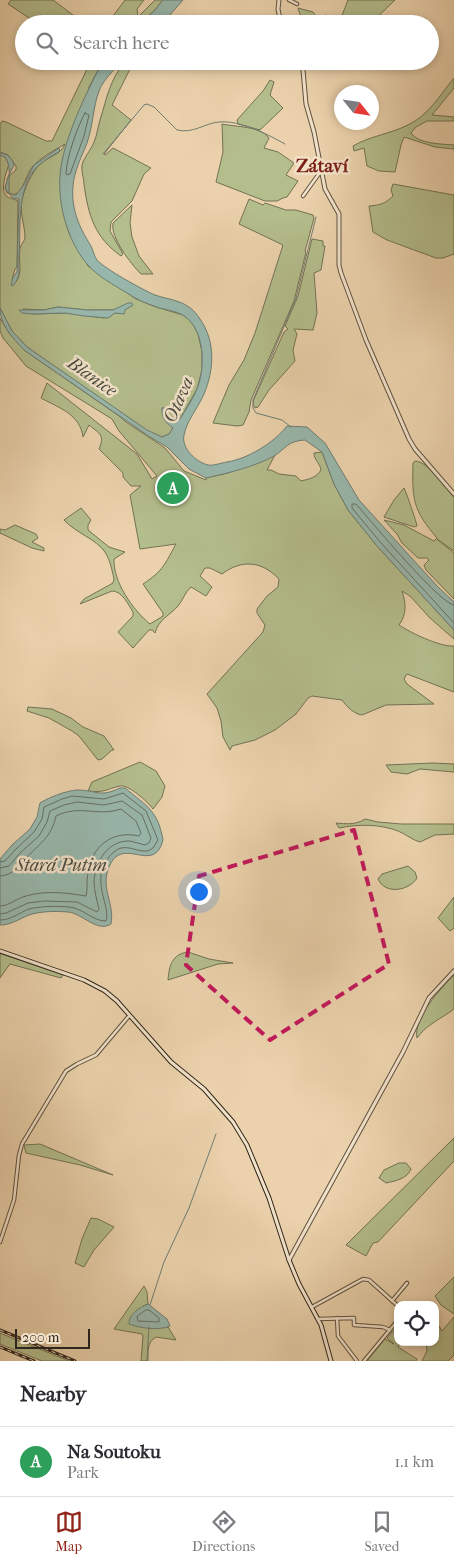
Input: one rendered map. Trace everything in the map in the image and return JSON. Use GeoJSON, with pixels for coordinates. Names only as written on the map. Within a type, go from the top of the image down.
{"type":"FeatureCollection","features":[{"type":"Feature","properties":{"kind":"street"},"geometry":{"type":"LineString","coordinates":[[279,0],[279,15]]}},
{"type":"Feature","properties":{"kind":"street"},"geometry":{"type":"LineString","coordinates":[[289,0],[297,4]]}},
{"type":"Feature","properties":{"kind":"street"},"geometry":{"type":"LineString","coordinates":[[303,70],[306,104],[327,194],[340,214],[339,268],[366,340],[409,438],[415,448],[454,494]]}},
{"type":"Feature","properties":{"kind":"street"},"geometry":{"type":"LineString","coordinates":[[303,196],[322,170]]}},
{"type":"Feature","properties":{"kind":"street"},"geometry":{"type":"LineString","coordinates":[[0,951],[91,983],[113,998],[174,1065],[204,1089],[238,1129],[247,1145],[269,1198],[289,1260],[299,1284],[318,1319],[331,1361]]}},
{"type":"Feature","properties":{"kind":"street"},"geometry":{"type":"LineString","coordinates":[[289,1260],[398,1060],[429,998],[454,972]]}},
{"type":"Feature","properties":{"kind":"street"},"geometry":{"type":"LineString","coordinates":[[0,1242],[14,1200],[19,1154],[22,1144],[66,1071],[96,1055],[129,1016]]}},
{"type":"Feature","properties":{"kind":"street"},"geometry":{"type":"LineString","coordinates":[[287,1253],[294,1252]]}},
{"type":"Feature","properties":{"kind":"street"},"geometry":{"type":"LineString","coordinates":[[312,1307],[363,1279],[369,1280],[392,1301],[407,1283]]}},
{"type":"Feature","properties":{"kind":"street"},"geometry":{"type":"LineString","coordinates":[[336,1318],[338,1336],[357,1361]]}},
{"type":"Feature","properties":{"kind":"street"},"geometry":{"type":"LineString","coordinates":[[318,1319],[354,1318],[354,1326],[383,1327],[390,1330]]}},
{"type":"Feature","properties":{"kind":"street"},"geometry":{"type":"LineString","coordinates":[[364,1361],[394,1325]]}},
{"type":"Feature","properties":{"kind":"highlighted area"},"geometry":{"type":"Polygon","coordinates":[[[354,830],[389,964],[270,1040],[186,965],[199,876],[354,830]]]}},
{"type":"Feature","properties":{"kind":"green space"},"geometry":{"type":"Polygon","coordinates":[[[11,0],[53,0],[73,15],[24,15],[8,4],[11,0]]]}},
{"type":"Feature","properties":{"kind":"green space"},"geometry":{"type":"Polygon","coordinates":[[[125,0],[144,0],[137,9],[138,15],[114,15],[125,0]]]}},
{"type":"Feature","properties":{"kind":"green space"},"geometry":{"type":"Polygon","coordinates":[[[155,0],[163,0],[149,15],[140,15],[155,0]]]}},
{"type":"Feature","properties":{"kind":"green space"},"geometry":{"type":"Polygon","coordinates":[[[348,0],[395,0],[379,15],[342,15],[348,0]]]}},
{"type":"Feature","properties":{"kind":"green space"},"geometry":{"type":"Polygon","coordinates":[[[298,8],[313,12],[315,15],[301,15],[298,8]]]}},
{"type":"Feature","properties":{"kind":"green space"},"geometry":{"type":"Polygon","coordinates":[[[87,70],[98,70],[89,87],[63,211],[69,233],[88,266],[136,299],[183,315],[191,321],[198,334],[202,352],[202,370],[197,389],[180,419],[170,417],[165,408],[162,408],[173,428],[169,434],[162,437],[147,431],[27,347],[12,331],[0,308],[0,155],[5,157],[9,164],[4,181],[4,193],[6,196],[18,201],[17,267],[12,280],[16,282],[20,270],[20,248],[25,238],[21,212],[24,192],[39,165],[57,154],[65,144],[37,162],[30,170],[19,192],[9,194],[5,188],[8,177],[16,170],[16,166],[8,155],[0,152],[0,124],[2,121],[6,122],[46,141],[52,141],[87,70]],[[133,305],[113,310],[58,307],[44,310],[23,309],[33,314],[65,313],[104,318],[114,313],[119,313],[133,305]]]}},
{"type":"Feature","properties":{"kind":"green space"},"geometry":{"type":"Polygon","coordinates":[[[119,70],[130,70],[112,105],[131,120],[104,154],[113,148],[151,168],[144,174],[132,201],[111,222],[110,231],[123,254],[121,256],[105,242],[94,225],[88,206],[82,168],[84,159],[93,145],[107,96],[119,70]]]}},
{"type":"Feature","properties":{"kind":"green space"},"geometry":{"type":"Polygon","coordinates":[[[454,78],[454,88],[432,115],[454,117],[454,121],[427,121],[416,127],[411,133],[414,137],[425,141],[454,145],[454,149],[435,147],[404,137],[395,172],[379,171],[367,166],[364,148],[354,151],[353,146],[401,128],[422,116],[454,78]]]}},
{"type":"Feature","properties":{"kind":"green space"},"geometry":{"type":"Polygon","coordinates":[[[270,80],[274,82],[270,95],[283,108],[260,130],[238,124],[237,120],[263,91],[270,80]]]}},
{"type":"Feature","properties":{"kind":"green space"},"geometry":{"type":"Polygon","coordinates":[[[222,124],[260,131],[269,138],[264,148],[278,152],[294,163],[286,175],[298,181],[287,197],[277,201],[265,201],[216,182],[223,152],[222,124]]]}},
{"type":"Feature","properties":{"kind":"green space"},"geometry":{"type":"Polygon","coordinates":[[[393,184],[454,195],[454,254],[443,258],[436,258],[387,240],[373,232],[369,206],[382,204],[390,199],[393,196],[391,190],[393,184]]]}},
{"type":"Feature","properties":{"kind":"green space"},"geometry":{"type":"Polygon","coordinates":[[[249,199],[263,205],[265,203],[286,210],[296,210],[313,215],[314,218],[294,301],[251,400],[249,412],[243,425],[237,426],[213,423],[229,385],[244,360],[255,333],[283,245],[239,224],[249,199]]]}},
{"type":"Feature","properties":{"kind":"green space"},"geometry":{"type":"Polygon","coordinates":[[[132,205],[130,223],[132,237],[139,256],[153,274],[141,274],[132,264],[118,243],[113,229],[113,223],[132,205]]]}},
{"type":"Feature","properties":{"kind":"green space"},"geometry":{"type":"Polygon","coordinates":[[[312,239],[323,241],[323,246],[325,246],[321,270],[314,273],[317,313],[313,330],[294,329],[297,334],[293,350],[295,361],[269,390],[258,407],[255,408],[253,404],[254,399],[284,332],[288,329],[285,326],[298,296],[312,239]]]}},
{"type":"Feature","properties":{"kind":"green space"},"geometry":{"type":"Polygon","coordinates":[[[0,318],[9,333],[24,350],[165,448],[184,471],[206,480],[206,478],[228,473],[275,455],[267,470],[296,476],[301,481],[310,479],[319,473],[321,470],[314,453],[322,452],[334,484],[348,510],[377,546],[454,630],[454,639],[430,618],[410,596],[402,591],[405,608],[399,625],[434,642],[454,646],[454,692],[407,674],[404,679],[407,684],[434,704],[386,705],[362,715],[350,709],[342,700],[312,696],[308,698],[296,714],[275,730],[255,740],[232,746],[230,750],[223,737],[217,708],[207,694],[263,632],[265,625],[257,613],[257,609],[267,596],[278,587],[279,579],[266,569],[252,564],[237,566],[222,574],[210,568],[205,568],[200,576],[212,587],[206,596],[191,587],[178,606],[159,624],[155,633],[149,630],[133,648],[118,632],[133,616],[133,612],[127,602],[119,593],[112,591],[80,604],[84,599],[113,583],[114,579],[111,565],[101,547],[64,520],[81,508],[91,520],[88,530],[109,547],[125,552],[114,559],[120,586],[137,611],[150,624],[163,616],[163,613],[143,584],[163,567],[176,544],[140,549],[130,495],[141,486],[131,486],[123,477],[123,473],[99,449],[102,441],[96,431],[89,425],[83,437],[78,423],[73,417],[41,398],[47,383],[137,454],[152,479],[157,476],[119,431],[112,419],[26,366],[3,338],[0,331],[0,318]]]}},
{"type":"Feature","properties":{"kind":"green space"},"geometry":{"type":"Polygon","coordinates":[[[415,461],[420,462],[431,470],[454,497],[454,551],[437,539],[454,553],[454,599],[426,570],[424,565],[429,560],[427,558],[418,558],[402,543],[397,534],[384,520],[404,525],[434,541],[437,538],[423,520],[416,504],[413,486],[413,463],[415,461]]]}},
{"type":"Feature","properties":{"kind":"green space"},"geometry":{"type":"Polygon","coordinates":[[[404,488],[417,524],[414,527],[384,517],[404,488]]]}},
{"type":"Feature","properties":{"kind":"green space"},"geometry":{"type":"Polygon","coordinates":[[[15,525],[36,534],[38,538],[32,542],[44,548],[44,551],[32,548],[0,533],[0,529],[5,530],[15,525]]]}},
{"type":"Feature","properties":{"kind":"green space"},"geometry":{"type":"Polygon","coordinates":[[[28,707],[52,709],[71,718],[83,727],[104,736],[114,750],[98,760],[79,736],[49,718],[27,711],[28,707]]]}},
{"type":"Feature","properties":{"kind":"green space"},"geometry":{"type":"Polygon","coordinates":[[[140,762],[156,771],[165,786],[162,797],[153,809],[138,794],[124,786],[102,791],[88,791],[92,782],[140,762]]]}},
{"type":"Feature","properties":{"kind":"green space"},"geometry":{"type":"Polygon","coordinates":[[[454,764],[454,772],[420,769],[407,774],[391,772],[386,765],[454,764]]]}},
{"type":"Feature","properties":{"kind":"green space"},"geometry":{"type":"Polygon","coordinates":[[[365,819],[401,824],[454,824],[454,834],[435,835],[420,842],[398,831],[384,827],[361,825],[339,828],[336,823],[355,823],[365,819]]]}},
{"type":"Feature","properties":{"kind":"green space"},"geometry":{"type":"Polygon","coordinates":[[[408,866],[415,872],[417,878],[409,886],[391,889],[381,884],[378,879],[382,874],[408,866]]]}},
{"type":"Feature","properties":{"kind":"green space"},"geometry":{"type":"Polygon","coordinates":[[[454,897],[454,928],[450,931],[438,918],[454,897]]]}},
{"type":"Feature","properties":{"kind":"green space"},"geometry":{"type":"Polygon","coordinates":[[[188,952],[209,959],[233,963],[218,964],[168,980],[172,962],[178,955],[188,952]]]}},
{"type":"Feature","properties":{"kind":"green space"},"geometry":{"type":"Polygon","coordinates":[[[0,953],[63,975],[61,978],[10,964],[0,978],[0,953]]]}},
{"type":"Feature","properties":{"kind":"green space"},"geometry":{"type":"Polygon","coordinates":[[[454,975],[454,1009],[430,1025],[417,1038],[419,1022],[429,1004],[454,975]]]}},
{"type":"Feature","properties":{"kind":"green space"},"geometry":{"type":"Polygon","coordinates":[[[454,1138],[454,1161],[378,1242],[373,1243],[366,1256],[346,1245],[454,1138]]]}},
{"type":"Feature","properties":{"kind":"green space"},"geometry":{"type":"Polygon","coordinates":[[[40,1144],[113,1175],[80,1165],[26,1153],[24,1145],[40,1144]]]}},
{"type":"Feature","properties":{"kind":"green space"},"geometry":{"type":"Polygon","coordinates":[[[399,1163],[406,1163],[411,1169],[407,1175],[386,1183],[379,1178],[384,1170],[399,1163]]]}},
{"type":"Feature","properties":{"kind":"green space"},"geometry":{"type":"Polygon","coordinates":[[[91,1218],[98,1219],[114,1227],[94,1250],[84,1267],[75,1263],[91,1218]]]}},
{"type":"Feature","properties":{"kind":"green space"},"geometry":{"type":"Polygon","coordinates":[[[454,1277],[454,1314],[441,1305],[435,1296],[454,1277]]]}},
{"type":"Feature","properties":{"kind":"green space"},"geometry":{"type":"Polygon","coordinates":[[[144,1286],[147,1292],[148,1304],[143,1306],[164,1328],[168,1327],[176,1340],[156,1337],[153,1339],[149,1347],[148,1361],[141,1361],[142,1334],[114,1329],[144,1286]]]}},
{"type":"Feature","properties":{"kind":"green space"},"geometry":{"type":"Polygon","coordinates":[[[454,1317],[454,1355],[448,1361],[422,1361],[427,1351],[426,1346],[439,1346],[439,1326],[442,1331],[454,1317]]]}},
{"type":"Feature","properties":{"kind":"green space"},"geometry":{"type":"Polygon","coordinates":[[[394,1330],[394,1344],[387,1338],[394,1330]]]}},
{"type":"Feature","properties":{"kind":"green space"},"geometry":{"type":"Polygon","coordinates":[[[0,1333],[69,1361],[42,1361],[0,1344],[0,1333]]]}},
{"type":"Feature","properties":{"kind":"green space"},"geometry":{"type":"Polygon","coordinates":[[[385,1339],[417,1359],[416,1361],[367,1361],[385,1339]]]}},
{"type":"Feature","properties":{"kind":"water"},"geometry":{"type":"Polygon","coordinates":[[[163,0],[183,0],[170,15],[149,15],[163,0]]]}},
{"type":"Feature","properties":{"kind":"water"},"geometry":{"type":"Polygon","coordinates":[[[98,70],[114,70],[99,91],[89,137],[74,180],[73,202],[83,232],[95,257],[101,264],[155,295],[174,300],[190,308],[200,319],[209,337],[212,356],[210,375],[204,394],[190,419],[184,435],[185,445],[190,454],[203,463],[215,465],[251,454],[268,444],[287,426],[307,427],[325,443],[359,500],[454,602],[454,630],[377,546],[348,510],[334,484],[322,452],[305,440],[291,443],[274,456],[258,463],[206,478],[189,469],[167,447],[24,350],[8,331],[2,320],[0,308],[12,331],[27,347],[147,430],[162,437],[169,434],[173,428],[164,420],[162,408],[165,408],[170,417],[180,419],[200,381],[202,363],[201,344],[189,320],[181,314],[140,301],[96,272],[80,254],[68,231],[61,205],[61,167],[67,141],[98,70]]]}},
{"type":"Feature","properties":{"kind":"water"},"geometry":{"type":"Polygon","coordinates":[[[59,148],[60,151],[37,167],[30,176],[26,186],[21,209],[19,272],[13,286],[11,285],[13,277],[17,272],[19,199],[13,198],[10,193],[16,195],[34,165],[59,148]]]}},
{"type":"Feature","properties":{"kind":"water"},"geometry":{"type":"Polygon","coordinates":[[[0,153],[11,158],[14,165],[9,175],[8,163],[0,153]]]}},
{"type":"Feature","properties":{"kind":"water"},"geometry":{"type":"Polygon","coordinates":[[[9,175],[10,193],[8,193],[5,188],[9,175]]]}},
{"type":"Feature","properties":{"kind":"water"},"geometry":{"type":"Polygon","coordinates":[[[128,303],[133,305],[125,310],[124,314],[115,313],[108,318],[65,313],[33,314],[22,313],[19,310],[44,310],[58,307],[113,310],[128,303]]]}},
{"type":"Feature","properties":{"kind":"water","name":"Stará Putim"},"geometry":{"type":"Polygon","coordinates":[[[125,788],[140,800],[155,816],[163,840],[159,850],[153,855],[122,854],[115,858],[109,867],[106,882],[112,917],[111,924],[100,926],[73,913],[54,911],[29,915],[11,923],[0,925],[0,859],[30,829],[37,817],[40,803],[58,795],[77,790],[107,793],[125,788]]]}},
{"type":"Feature","properties":{"kind":"water"},"geometry":{"type":"Polygon","coordinates":[[[148,1304],[167,1319],[170,1326],[165,1328],[149,1328],[129,1324],[132,1315],[138,1309],[148,1304]]]}},
{"type":"Feature","properties":{"kind":"waterway"},"geometry":{"type":"LineString","coordinates":[[103,154],[144,105],[147,104],[154,107],[177,130],[188,131],[219,122],[236,123],[253,128],[285,144]]}},
{"type":"Feature","properties":{"kind":"waterway"},"geometry":{"type":"LineString","coordinates":[[291,427],[282,420],[256,413],[253,408],[253,400],[296,298],[316,217]]}},
{"type":"Feature","properties":{"kind":"waterway"},"geometry":{"type":"LineString","coordinates":[[150,1305],[164,1262],[189,1208],[216,1134]]}},
{"type":"Feature","properties":{"kind":"waterway"},"geometry":{"type":"LineString","coordinates":[[147,1361],[149,1327]]}},
{"type":"Feature","properties":{"kind":"railway"},"geometry":{"type":"LineString","coordinates":[[0,1330],[75,1361]]}},
{"type":"Feature","properties":{"kind":"railway"},"geometry":{"type":"LineString","coordinates":[[0,1347],[34,1361]]}},
{"type":"Feature","properties":{"kind":"place","name":"Na Soutoku"},"geometry":{"type":"Point","coordinates":[173,488]}},
{"type":"Feature","properties":{"kind":"district","name":"Zátaví"},"geometry":{"type":"Point","coordinates":[322,166]}},
{"type":"Feature","properties":{"kind":"water label","name":"Blanice"},"geometry":{"type":"Point","coordinates":[92,377]}},
{"type":"Feature","properties":{"kind":"water label","name":"Otava"},"geometry":{"type":"Point","coordinates":[179,400]}}]}
